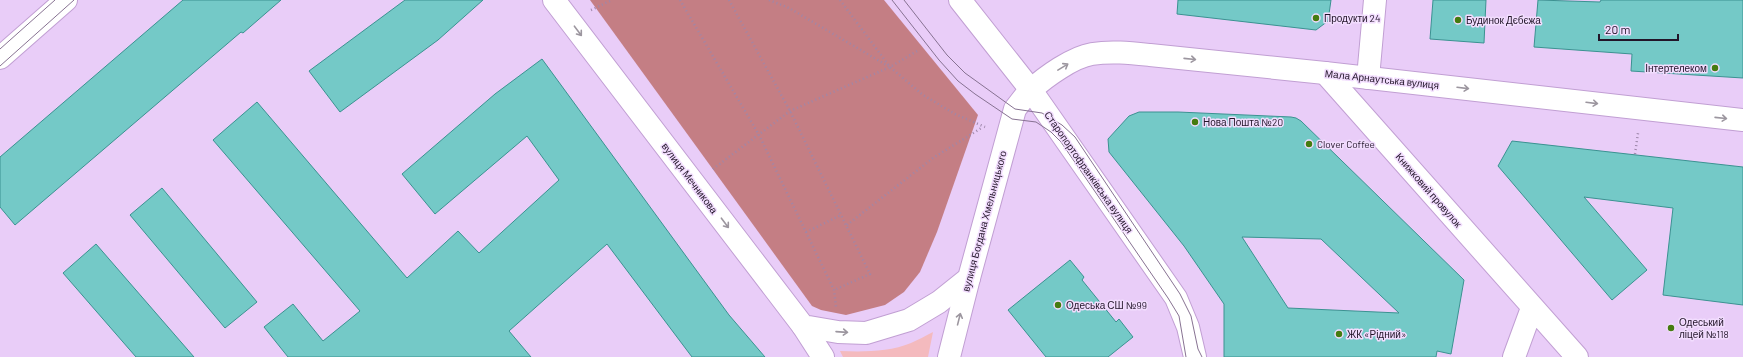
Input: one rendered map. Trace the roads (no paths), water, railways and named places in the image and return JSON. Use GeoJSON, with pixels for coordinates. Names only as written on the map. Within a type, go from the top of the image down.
{"type":"FeatureCollection","features":[{"type":"Feature","properties":{"kind":"main road"},"geometry":{"type":"LineString","coordinates":[[0,58],[66,0]]}},
{"type":"Feature","properties":{"kind":"main road","name":"вулиця Мечникова"},"geometry":{"type":"LineString","coordinates":[[554,0],[803,326],[823,357]]}},
{"type":"Feature","properties":{"kind":"main road","name":"Старопортофранківська вулиця"},"geometry":{"type":"LineString","coordinates":[[960,0],[1031,90],[1176,298],[1188,327],[1195,357]]}},
{"type":"Feature","properties":{"kind":"main road"},"geometry":{"type":"LineString","coordinates":[[1368,78],[1375,0]]}},
{"type":"Feature","properties":{"kind":"main road","name":"Мала Арнаутська вулиця"},"geometry":{"type":"LineString","coordinates":[[1031,90],[1060,68],[1077,59],[1090,54],[1121,52],[1325,73],[1743,120]]}},
{"type":"Feature","properties":{"kind":"main road","name":"Книжковий провулок"},"geometry":{"type":"LineString","coordinates":[[1325,73],[1577,357]]}},
{"type":"Feature","properties":{"kind":"main road","name":"вулиця Богдана Хмельницького"},"geometry":{"type":"LineString","coordinates":[[949,357],[1015,108],[1031,90]]}},
{"type":"Feature","properties":{"kind":"main road"},"geometry":{"type":"LineString","coordinates":[[803,326],[838,332],[866,333],[909,320],[939,302],[969,278]]}},
{"type":"Feature","properties":{"kind":"main road"},"geometry":{"type":"LineString","coordinates":[[1514,357],[1532,308]]}},
{"type":"Feature","properties":{"kind":"tram line"},"geometry":{"type":"LineString","coordinates":[[0,49],[55,0]]}},
{"type":"Feature","properties":{"kind":"tram line"},"geometry":{"type":"LineString","coordinates":[[0,66],[74,0]]}},
{"type":"Feature","properties":{"kind":"tram line"},"geometry":{"type":"LineString","coordinates":[[892,0],[939,60],[958,81],[1012,119],[1036,122],[1051,132],[1061,142],[1179,316],[1186,357]]}},
{"type":"Feature","properties":{"kind":"tram line"},"geometry":{"type":"LineString","coordinates":[[904,0],[947,55],[965,73],[1015,109],[1042,113],[1062,125],[1075,137],[1180,294],[1191,316],[1198,349],[1202,357]]}},
{"type":"Feature","properties":{"kind":"place","name":"Продукти 24"},"geometry":{"type":"Point","coordinates":[1316,18]}},
{"type":"Feature","properties":{"kind":"place","name":"Будинок Дєбєжа"},"geometry":{"type":"Point","coordinates":[1458,20]}},
{"type":"Feature","properties":{"kind":"place","name":"Інтертелеком"},"geometry":{"type":"Point","coordinates":[1715,68]}},
{"type":"Feature","properties":{"kind":"place","name":"Нова Пошта №20"},"geometry":{"type":"Point","coordinates":[1195,122]}},
{"type":"Feature","properties":{"kind":"place","name":"Clover Coffee"},"geometry":{"type":"Point","coordinates":[1309,144]}},
{"type":"Feature","properties":{"kind":"place","name":"Одеська СШ №99"},"geometry":{"type":"Point","coordinates":[1058,305]}},
{"type":"Feature","properties":{"kind":"place","name":"Одеський ліцей №118"},"geometry":{"type":"Point","coordinates":[1671,328]}},
{"type":"Feature","properties":{"kind":"place","name":"ЖК «Рідний»"},"geometry":{"type":"Point","coordinates":[1339,334]}}]}
